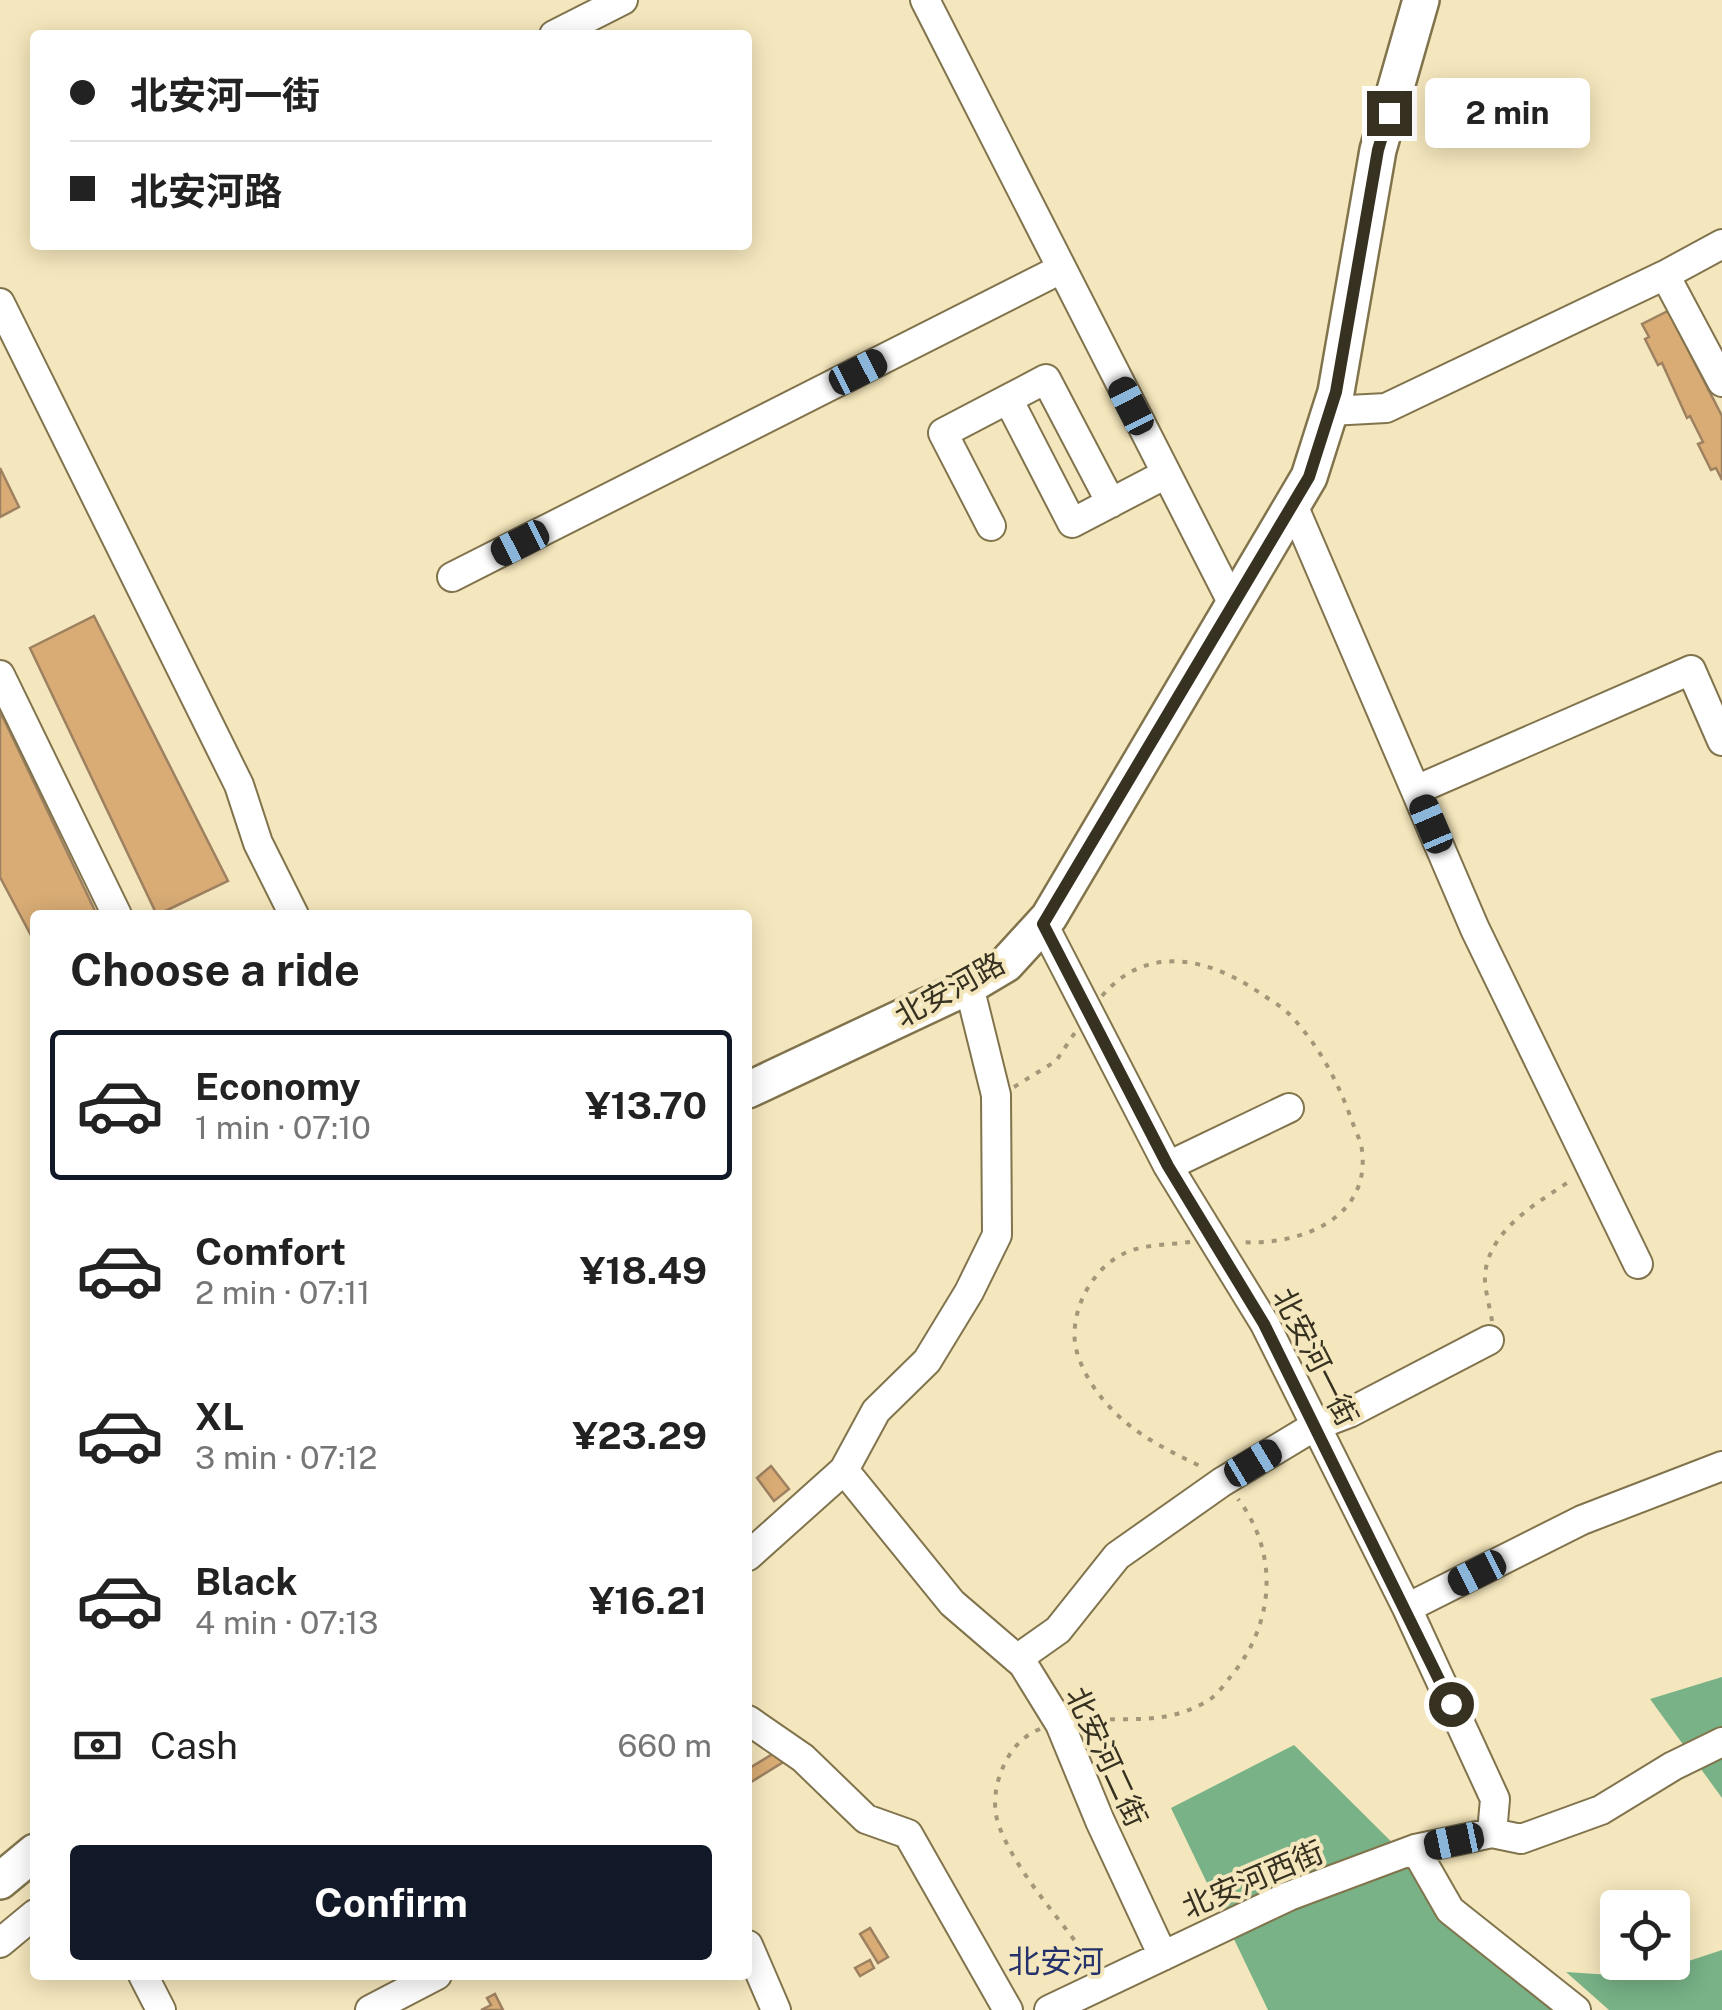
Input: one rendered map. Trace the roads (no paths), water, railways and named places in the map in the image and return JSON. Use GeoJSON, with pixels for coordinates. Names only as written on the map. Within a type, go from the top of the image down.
{"type":"FeatureCollection","features":[{"type":"Feature","properties":{"kind":"main road","name":"北安河路"},"geometry":{"type":"LineString","coordinates":[[752,1088],[968,986],[1006,964],[1043,924],[1309,477],[1330,411],[1378,150],[1421,0]]}},
{"type":"Feature","properties":{"kind":"main road"},"geometry":{"type":"LineString","coordinates":[[0,1881],[30,1856]]}},
{"type":"Feature","properties":{"kind":"street"},"geometry":{"type":"LineString","coordinates":[[564,30],[623,0]]}},
{"type":"Feature","properties":{"kind":"street"},"geometry":{"type":"LineString","coordinates":[[925,0],[1234,606]]}},
{"type":"Feature","properties":{"kind":"street"},"geometry":{"type":"LineString","coordinates":[[1330,411],[1386,408],[1666,275],[1722,244]]}},
{"type":"Feature","properties":{"kind":"street"},"geometry":{"type":"LineString","coordinates":[[452,578],[1061,270]]}},
{"type":"Feature","properties":{"kind":"street"},"geometry":{"type":"LineString","coordinates":[[1666,275],[1720,374]]}},
{"type":"Feature","properties":{"kind":"street"},"geometry":{"type":"LineString","coordinates":[[0,304],[238,785],[258,843],[292,910]]}},
{"type":"Feature","properties":{"kind":"street"},"geometry":{"type":"LineString","coordinates":[[991,526],[944,432],[1046,380],[1111,503]]}},
{"type":"Feature","properties":{"kind":"street"},"geometry":{"type":"LineString","coordinates":[[1008,399],[1072,523],[1166,474]]}},
{"type":"Feature","properties":{"kind":"street"},"geometry":{"type":"LineString","coordinates":[[1293,505],[1476,929],[1638,1264]]}},
{"type":"Feature","properties":{"kind":"street"},"geometry":{"type":"LineString","coordinates":[[1416,790],[1691,670],[1722,741]]}},
{"type":"Feature","properties":{"kind":"street"},"geometry":{"type":"LineString","coordinates":[[0,676],[114,910]]}},
{"type":"Feature","properties":{"kind":"street","name":"北安河一街"},"geometry":{"type":"LineString","coordinates":[[1043,924],[1168,1166],[1264,1324],[1407,1608],[1495,1799],[1492,1833]]}},
{"type":"Feature","properties":{"kind":"street"},"geometry":{"type":"LineString","coordinates":[[752,1552],[844,1470],[876,1411],[927,1361],[969,1292],[996,1234],[996,1095],[968,986]]}},
{"type":"Feature","properties":{"kind":"street"},"geometry":{"type":"LineString","coordinates":[[1168,1166],[1289,1108]]}},
{"type":"Feature","properties":{"kind":"street"},"geometry":{"type":"LineString","coordinates":[[1017,1659],[1058,1630],[1117,1556],[1222,1482],[1315,1426],[1350,1413],[1490,1340]]}},
{"type":"Feature","properties":{"kind":"street"},"geometry":{"type":"LineString","coordinates":[[1407,1608],[1582,1520],[1722,1466]]}},
{"type":"Feature","properties":{"kind":"street","name":"北安河二街"},"geometry":{"type":"LineString","coordinates":[[844,1470],[952,1603],[1017,1659],[1060,1724],[1163,1956]]}},
{"type":"Feature","properties":{"kind":"street"},"geometry":{"type":"LineString","coordinates":[[752,1723],[802,1758],[866,1819],[908,1834],[1008,2010]]}},
{"type":"Feature","properties":{"kind":"street","name":"北安河西街"},"geometry":{"type":"LineString","coordinates":[[1049,2010],[1288,1896],[1416,1849],[1492,1833],[1521,1839],[1601,1810],[1672,1766],[1722,1742]]}},
{"type":"Feature","properties":{"kind":"street"},"geometry":{"type":"LineString","coordinates":[[1416,1849],[1450,1910],[1576,2010]]}},
{"type":"Feature","properties":{"kind":"street"},"geometry":{"type":"LineString","coordinates":[[0,1943],[30,1918]]}},
{"type":"Feature","properties":{"kind":"street"},"geometry":{"type":"LineString","coordinates":[[752,1954],[776,2010]]}},
{"type":"Feature","properties":{"kind":"street"},"geometry":{"type":"LineString","coordinates":[[146,1980],[162,2010]]}},
{"type":"Feature","properties":{"kind":"street"},"geometry":{"type":"LineString","coordinates":[[370,2010],[427,1980]]}},
{"type":"Feature","properties":{"kind":"district","name":"北安河"},"geometry":{"type":"Point","coordinates":[1056,1962]}}]}
